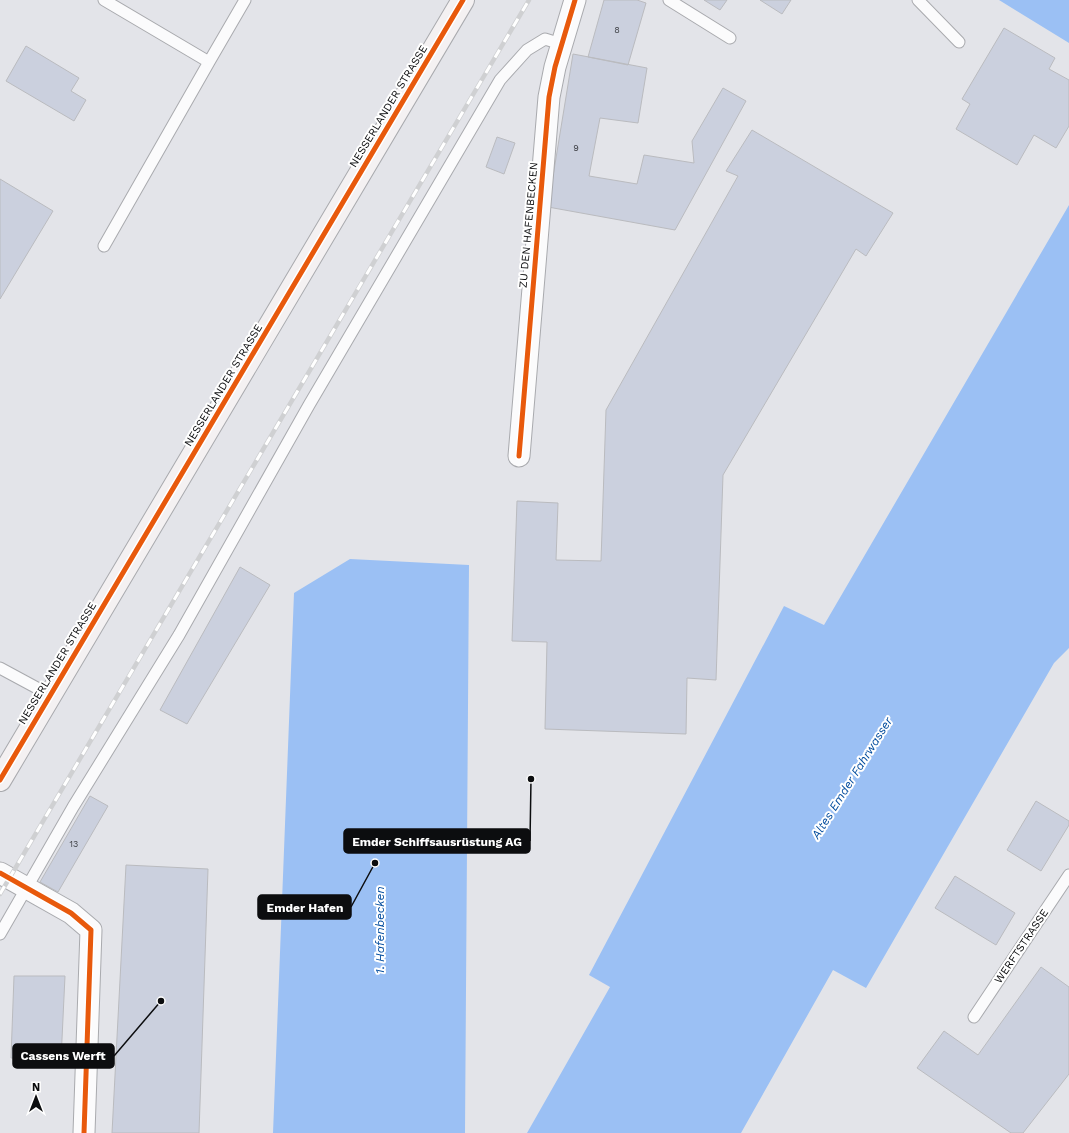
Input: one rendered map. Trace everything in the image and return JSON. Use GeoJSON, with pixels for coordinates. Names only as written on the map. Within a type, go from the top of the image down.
{"type":"FeatureCollection","features":[{"type":"Feature","properties":{"kind":"main road","name":"NESSERLANDER STRASSE"},"geometry":{"type":"LineString","coordinates":[[0,780],[463,0]]}},
{"type":"Feature","properties":{"kind":"street","name":"ZU DEN HAFENBECKEN"},"geometry":{"type":"LineString","coordinates":[[519,456],[549,98],[561,44],[575,0]]}},
{"type":"Feature","properties":{"kind":"street"},"geometry":{"type":"LineString","coordinates":[[0,873],[72,913],[91,930],[84,1133]]}},
{"type":"Feature","properties":{"kind":"lane"},"geometry":{"type":"LineString","coordinates":[[104,0],[209,62]]}},
{"type":"Feature","properties":{"kind":"lane"},"geometry":{"type":"LineString","coordinates":[[104,246],[245,0]]}},
{"type":"Feature","properties":{"kind":"lane"},"geometry":{"type":"LineString","coordinates":[[670,0],[730,38]]}},
{"type":"Feature","properties":{"kind":"lane"},"geometry":{"type":"LineString","coordinates":[[918,0],[959,42]]}},
{"type":"Feature","properties":{"kind":"lane"},"geometry":{"type":"LineString","coordinates":[[0,934],[74,807],[179,635],[309,405],[500,80],[527,50],[545,39],[561,44]]}},
{"type":"Feature","properties":{"kind":"lane"},"geometry":{"type":"LineString","coordinates":[[0,668],[50,696]]}},
{"type":"Feature","properties":{"kind":"lane","name":"WERFTSTRASSE"},"geometry":{"type":"LineString","coordinates":[[974,1017],[1069,875]]}},
{"type":"Feature","properties":{"kind":"water"},"geometry":{"type":"Polygon","coordinates":[[[999,0],[1069,0],[1069,43],[999,0]]]}},
{"type":"Feature","properties":{"kind":"water","name":"Altes Emder Fahrwasser"},"geometry":{"type":"Polygon","coordinates":[[[1069,205],[1069,648],[1054,663],[866,988],[833,970],[741,1133],[527,1133],[610,987],[589,975],[784,606],[824,625],[1069,205]]]}},
{"type":"Feature","properties":{"kind":"water","name":"1. Hafenbecken"},"geometry":{"type":"Polygon","coordinates":[[[350,559],[469,565],[465,1133],[273,1133],[294,593],[350,559]]]}},
{"type":"Feature","properties":{"kind":"building"},"geometry":{"type":"Polygon","coordinates":[[[604,0],[637,0],[646,3],[628,65],[588,57],[604,0]]]}},
{"type":"Feature","properties":{"kind":"building"},"geometry":{"type":"Polygon","coordinates":[[[704,0],[727,0],[720,10],[704,0]]]}},
{"type":"Feature","properties":{"kind":"building"},"geometry":{"type":"Polygon","coordinates":[[[760,0],[791,0],[782,14],[760,0]]]}},
{"type":"Feature","properties":{"kind":"building"},"geometry":{"type":"Polygon","coordinates":[[[1004,28],[1055,58],[1049,69],[1069,80],[1069,126],[1056,148],[1034,135],[1017,165],[956,129],[970,104],[962,99],[1004,28]]]}},
{"type":"Feature","properties":{"kind":"building"},"geometry":{"type":"Polygon","coordinates":[[[26,46],[79,78],[71,91],[86,100],[74,121],[6,81],[26,46]]]}},
{"type":"Feature","properties":{"kind":"building"},"geometry":{"type":"Polygon","coordinates":[[[573,54],[647,68],[638,123],[600,118],[589,176],[637,184],[644,155],[694,163],[692,141],[723,88],[746,101],[675,230],[548,207],[573,54]]]}},
{"type":"Feature","properties":{"kind":"building"},"geometry":{"type":"Polygon","coordinates":[[[752,130],[893,213],[866,256],[856,249],[723,475],[716,680],[687,678],[686,734],[545,729],[547,642],[512,641],[517,501],[558,503],[556,560],[601,561],[606,410],[738,176],[726,171],[752,130]]]}},
{"type":"Feature","properties":{"kind":"building"},"geometry":{"type":"Polygon","coordinates":[[[497,137],[515,143],[504,174],[486,167],[497,137]]]}},
{"type":"Feature","properties":{"kind":"building"},"geometry":{"type":"Polygon","coordinates":[[[0,179],[53,211],[0,299],[0,179]]]}},
{"type":"Feature","properties":{"kind":"building"},"geometry":{"type":"Polygon","coordinates":[[[240,567],[270,585],[187,724],[160,710],[240,567]]]}},
{"type":"Feature","properties":{"kind":"building"},"geometry":{"type":"Polygon","coordinates":[[[90,796],[108,806],[58,892],[40,882],[90,796]]]}},
{"type":"Feature","properties":{"kind":"building"},"geometry":{"type":"Polygon","coordinates":[[[1036,801],[1069,821],[1069,825],[1041,871],[1007,850],[1036,801]]]}},
{"type":"Feature","properties":{"kind":"building"},"geometry":{"type":"Polygon","coordinates":[[[126,865],[208,869],[199,1133],[112,1133],[126,865]]]}},
{"type":"Feature","properties":{"kind":"building"},"geometry":{"type":"Polygon","coordinates":[[[955,876],[1015,913],[996,945],[935,908],[955,876]]]}},
{"type":"Feature","properties":{"kind":"building"},"geometry":{"type":"Polygon","coordinates":[[[1041,967],[1069,987],[1069,1074],[1023,1133],[1011,1133],[917,1068],[944,1031],[978,1055],[1041,967]]]}},
{"type":"Feature","properties":{"kind":"building"},"geometry":{"type":"Polygon","coordinates":[[[14,976],[65,976],[61,1060],[11,1058],[14,976]]]}},
{"type":"Feature","properties":{"kind":"railway"},"geometry":{"type":"LineString","coordinates":[[0,894],[529,0]]}},
{"type":"Feature","properties":{"kind":"cycle path"},"geometry":{"type":"LineString","coordinates":[[0,780],[463,0]]}},
{"type":"Feature","properties":{"kind":"cycle path"},"geometry":{"type":"LineString","coordinates":[[519,456],[549,97],[555,67],[575,0]]}},
{"type":"Feature","properties":{"kind":"cycle path"},"geometry":{"type":"LineString","coordinates":[[0,873],[71,913],[91,930],[84,1133]]}},
{"type":"Feature","properties":{"kind":"place","name":"Emder Schiffsausrüstung AG"},"geometry":{"type":"Point","coordinates":[531,779]}},
{"type":"Feature","properties":{"kind":"place","name":"Emder Hafen"},"geometry":{"type":"Point","coordinates":[375,863]}},
{"type":"Feature","properties":{"kind":"place","name":"Cassens Werft"},"geometry":{"type":"Point","coordinates":[161,1001]}}]}
